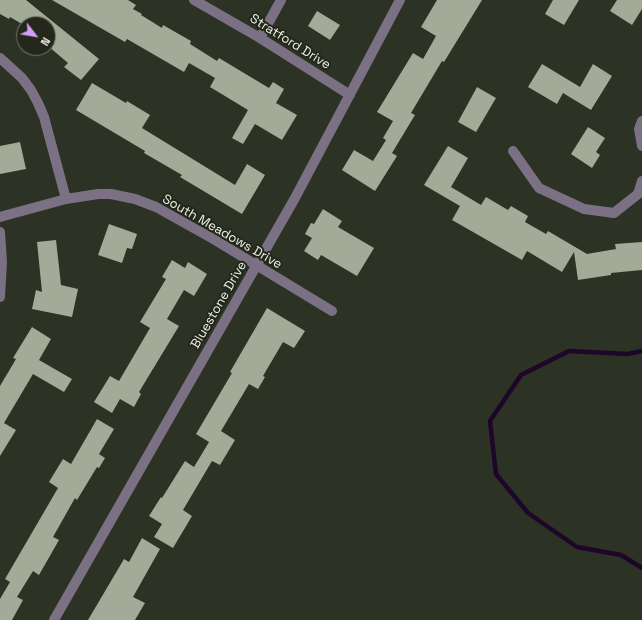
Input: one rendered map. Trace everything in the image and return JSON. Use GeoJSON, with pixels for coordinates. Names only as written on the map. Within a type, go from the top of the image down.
{"type":"FeatureCollection","features":[{"type":"Feature","properties":{"kind":"street","name":"Stratford Drive"},"geometry":{"type":"LineString","coordinates":[[194,0],[260,38],[350,95]]}},
{"type":"Feature","properties":{"kind":"street"},"geometry":{"type":"LineString","coordinates":[[260,38],[281,0]]}},
{"type":"Feature","properties":{"kind":"street","name":"Bluestone Drive"},"geometry":{"type":"LineString","coordinates":[[54,620],[256,266],[350,95],[400,0]]}},
{"type":"Feature","properties":{"kind":"street"},"geometry":{"type":"LineString","coordinates":[[0,58],[22,78],[38,103],[44,117],[66,199]]}},
{"type":"Feature","properties":{"kind":"street"},"geometry":{"type":"LineString","coordinates":[[642,121],[639,129],[642,146]]}},
{"type":"Feature","properties":{"kind":"street"},"geometry":{"type":"LineString","coordinates":[[513,151],[539,188],[584,209],[614,213],[638,194],[642,181]]}},
{"type":"Feature","properties":{"kind":"street","name":"South Meadows Drive"},"geometry":{"type":"LineString","coordinates":[[0,217],[66,199],[98,194],[111,194],[135,199],[156,207],[215,240],[332,311]]}},
{"type":"Feature","properties":{"kind":"street"},"geometry":{"type":"LineString","coordinates":[[0,232],[2,262],[0,297]]}},
{"type":"Feature","properties":{"kind":"building"},"geometry":{"type":"Polygon","coordinates":[[[0,0],[26,0],[46,16],[16,16],[16,20],[10,17],[9,19],[0,14],[0,0]]]}},
{"type":"Feature","properties":{"kind":"building"},"geometry":{"type":"Polygon","coordinates":[[[52,0],[128,0],[136,5],[133,9],[142,14],[141,15],[162,28],[163,25],[191,41],[190,44],[217,61],[219,58],[269,88],[273,82],[284,89],[276,103],[297,115],[282,140],[255,124],[243,144],[232,138],[248,110],[210,87],[215,78],[189,63],[184,72],[127,39],[125,42],[52,0]]]}},
{"type":"Feature","properties":{"kind":"building"},"geometry":{"type":"Polygon","coordinates":[[[437,0],[482,0],[444,62],[442,61],[411,113],[415,115],[392,153],[397,156],[375,191],[342,170],[354,150],[373,161],[386,140],[383,138],[393,121],[377,112],[413,53],[423,59],[436,36],[421,27],[437,0]]]}},
{"type":"Feature","properties":{"kind":"building"},"geometry":{"type":"Polygon","coordinates":[[[553,0],[579,0],[564,25],[545,14],[553,0]]]}},
{"type":"Feature","properties":{"kind":"building"},"geometry":{"type":"Polygon","coordinates":[[[617,0],[642,0],[642,9],[632,25],[610,11],[617,0]]]}},
{"type":"Feature","properties":{"kind":"building"},"geometry":{"type":"Polygon","coordinates":[[[317,11],[340,25],[330,40],[308,26],[317,11]]]}},
{"type":"Feature","properties":{"kind":"building"},"geometry":{"type":"Polygon","coordinates":[[[56,24],[99,59],[81,80],[64,67],[68,63],[56,53],[56,24]]]}},
{"type":"Feature","properties":{"kind":"building"},"geometry":{"type":"Polygon","coordinates":[[[542,64],[580,87],[593,64],[612,76],[591,110],[563,93],[557,104],[528,87],[542,64]]]}},
{"type":"Feature","properties":{"kind":"building"},"geometry":{"type":"Polygon","coordinates":[[[92,83],[150,115],[142,128],[235,185],[247,164],[265,175],[242,214],[180,177],[182,175],[144,153],[145,151],[76,110],[92,83]]]}},
{"type":"Feature","properties":{"kind":"building"},"geometry":{"type":"Polygon","coordinates":[[[477,87],[496,98],[476,132],[458,122],[477,87]]]}},
{"type":"Feature","properties":{"kind":"building"},"geometry":{"type":"Polygon","coordinates":[[[588,127],[605,138],[596,152],[600,155],[592,168],[571,154],[588,127]]]}},
{"type":"Feature","properties":{"kind":"building"},"geometry":{"type":"Polygon","coordinates":[[[20,142],[26,169],[0,174],[0,146],[20,142]]]}},
{"type":"Feature","properties":{"kind":"building"},"geometry":{"type":"Polygon","coordinates":[[[448,146],[468,158],[451,187],[481,205],[486,197],[508,210],[511,206],[528,216],[525,222],[546,234],[548,231],[587,254],[616,249],[615,244],[642,242],[642,270],[611,273],[611,275],[578,280],[574,252],[562,272],[527,251],[522,260],[452,220],[460,206],[424,185],[448,146]]]}},
{"type":"Feature","properties":{"kind":"building"},"geometry":{"type":"Polygon","coordinates":[[[323,209],[342,221],[338,227],[374,248],[357,276],[321,255],[318,260],[304,251],[312,238],[305,234],[311,223],[314,224],[323,209]]]}},
{"type":"Feature","properties":{"kind":"building"},"geometry":{"type":"Polygon","coordinates":[[[109,224],[137,234],[132,249],[127,248],[122,263],[98,255],[109,224]]]}},
{"type":"Feature","properties":{"kind":"building"},"geometry":{"type":"Polygon","coordinates":[[[56,240],[61,285],[78,289],[72,317],[32,309],[36,290],[42,292],[37,242],[56,240]]]}},
{"type":"Feature","properties":{"kind":"building"},"geometry":{"type":"Polygon","coordinates":[[[172,260],[185,268],[188,262],[207,274],[194,296],[184,290],[167,319],[179,326],[139,392],[141,394],[134,407],[120,399],[112,413],[94,402],[110,376],[119,381],[150,328],[140,322],[166,279],[162,277],[172,260]]]}},
{"type":"Feature","properties":{"kind":"building"},"geometry":{"type":"Polygon","coordinates":[[[267,308],[305,331],[294,348],[283,342],[263,376],[265,377],[258,389],[249,384],[221,431],[235,440],[220,465],[212,461],[183,510],[192,516],[173,548],[154,537],[162,524],[149,516],[185,461],[194,467],[209,442],[196,434],[232,373],[230,372],[267,308]]]}},
{"type":"Feature","properties":{"kind":"building"},"geometry":{"type":"Polygon","coordinates":[[[32,327],[51,339],[39,360],[72,379],[64,392],[33,374],[4,423],[16,430],[0,456],[0,386],[16,359],[13,358],[32,327]]]}},
{"type":"Feature","properties":{"kind":"building"},"geometry":{"type":"Polygon","coordinates":[[[97,419],[114,429],[99,454],[105,458],[99,468],[97,467],[77,500],[75,498],[53,537],[59,540],[39,575],[33,571],[17,597],[23,600],[12,620],[0,620],[0,599],[10,582],[5,579],[58,488],[49,482],[63,459],[71,464],[97,419]]]}},
{"type":"Feature","properties":{"kind":"building"},"geometry":{"type":"Polygon","coordinates":[[[142,538],[160,549],[133,597],[145,603],[135,620],[88,620],[124,559],[129,562],[142,538]]]}},
{"type":"Feature","properties":{"kind":"waterway"},"geometry":{"type":"LineString","coordinates":[[642,351],[628,354],[569,351],[521,375],[490,421],[496,474],[528,513],[577,547],[621,555],[642,568]]}}]}
